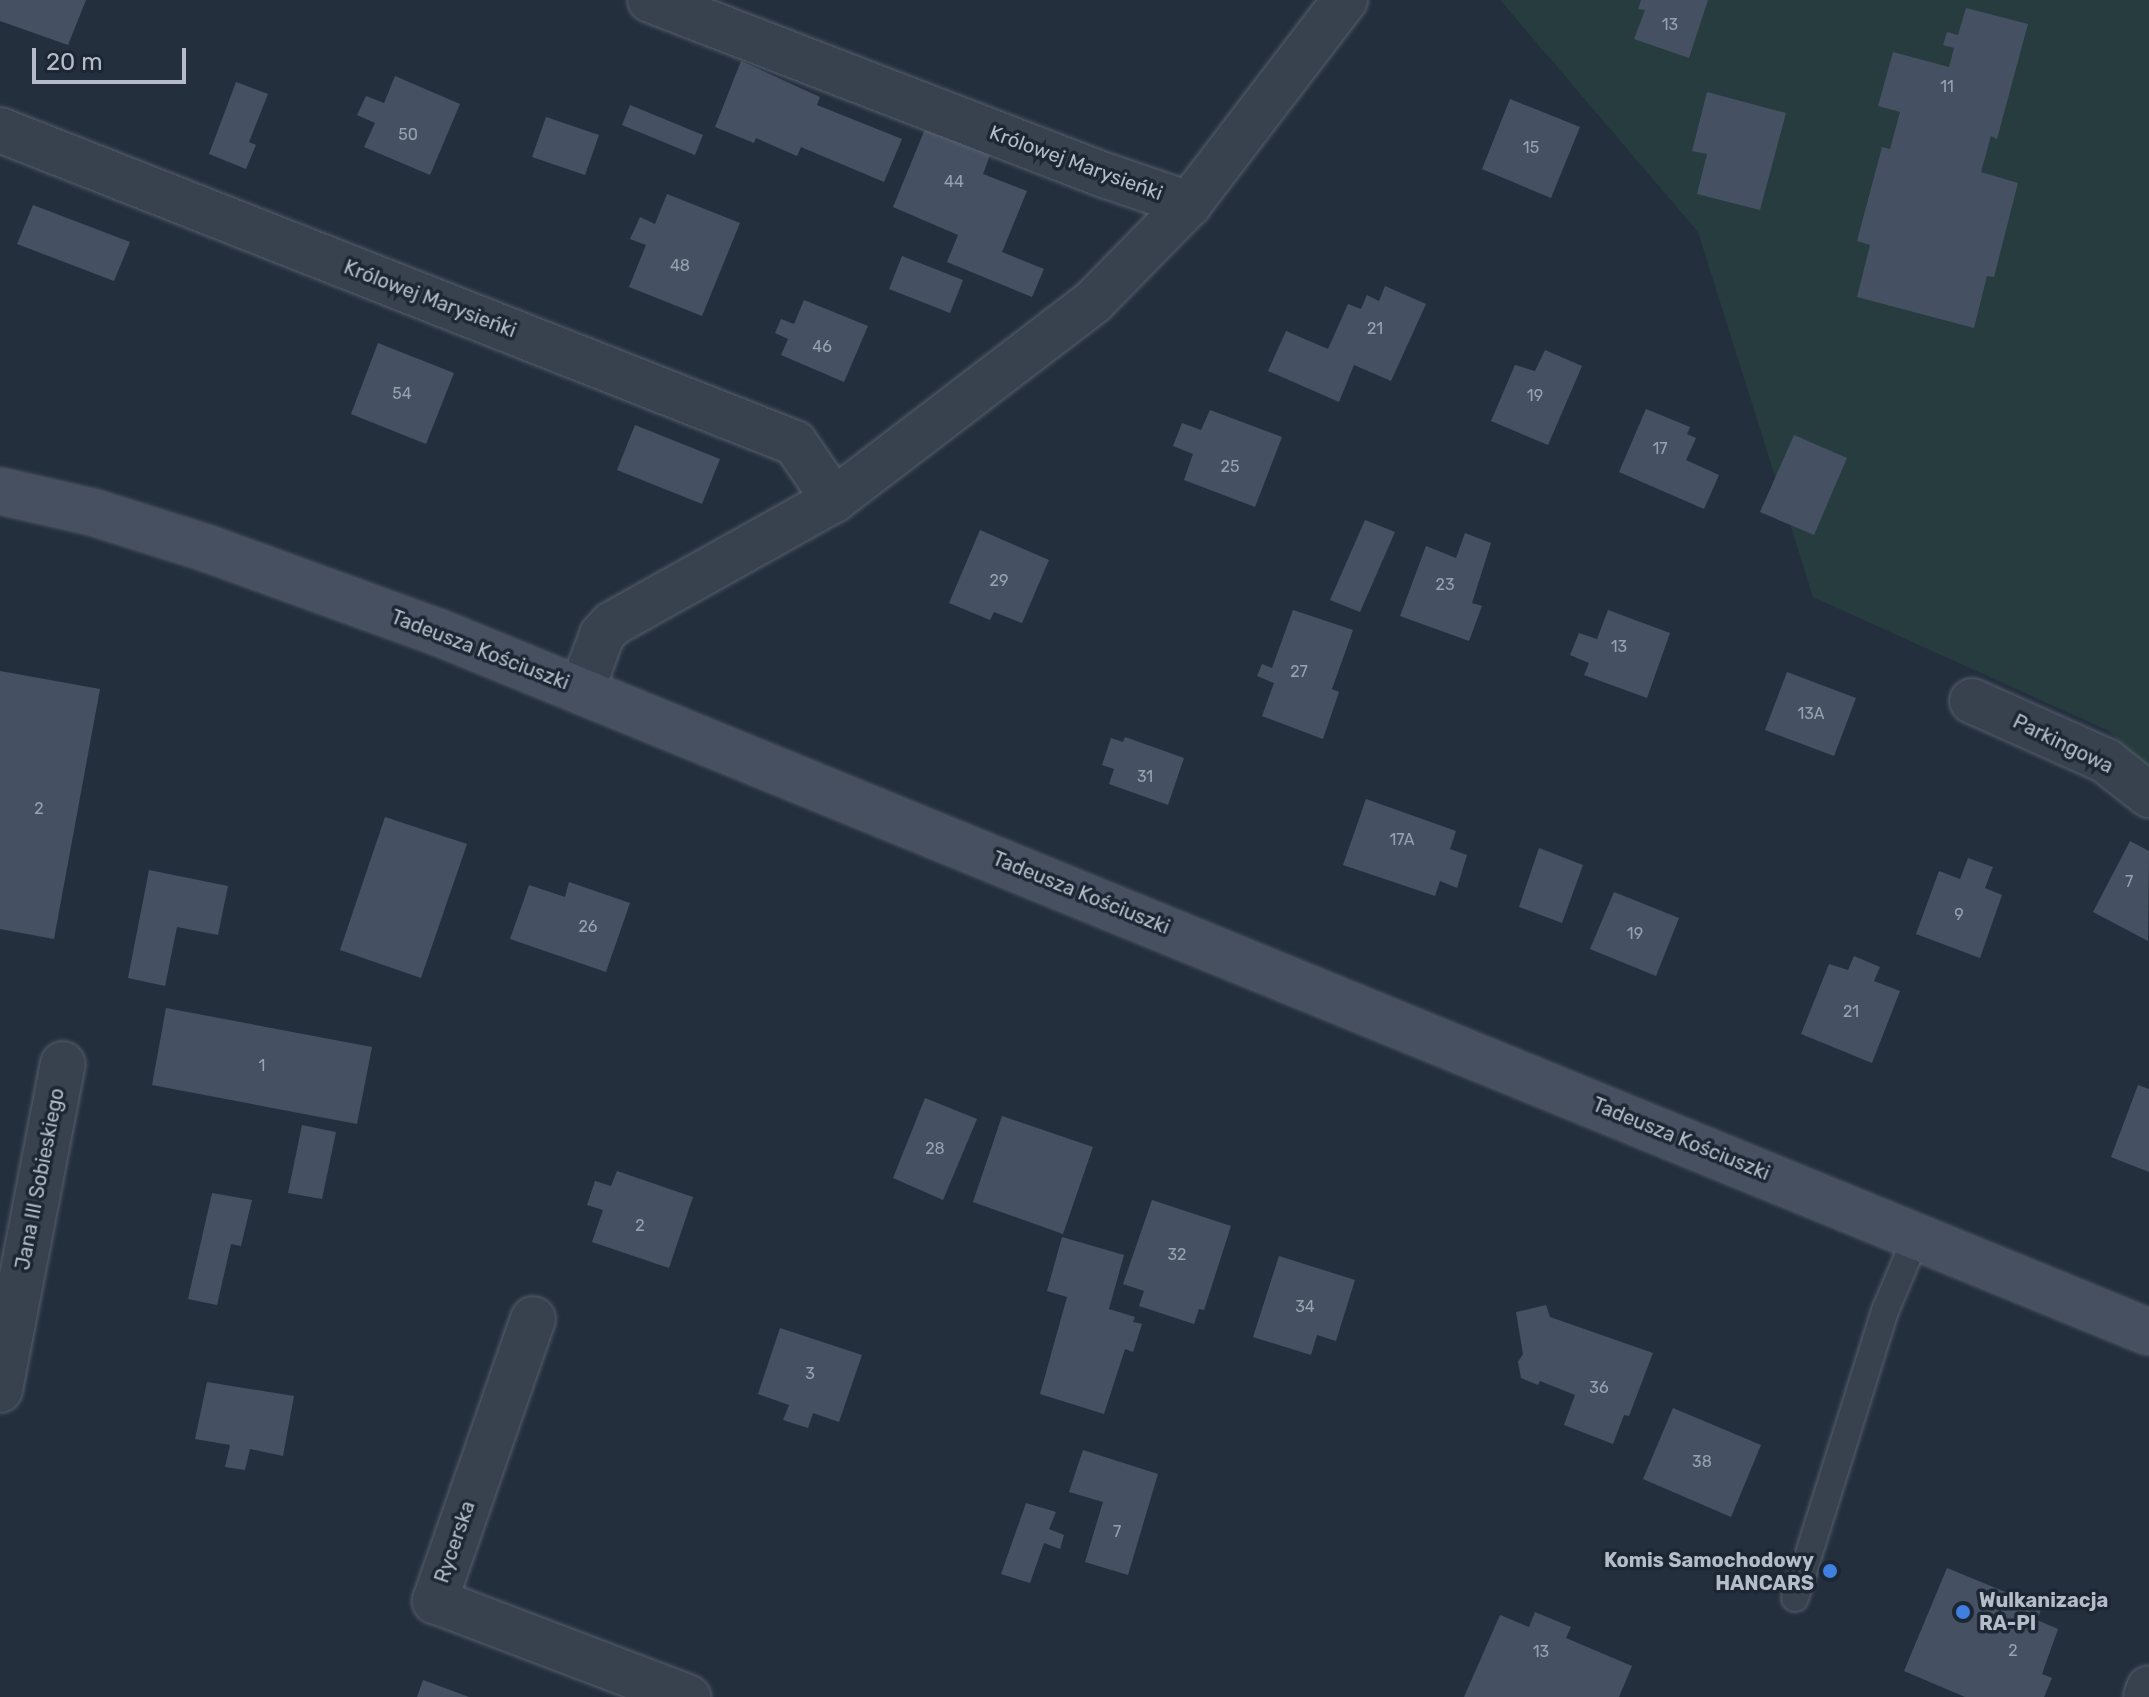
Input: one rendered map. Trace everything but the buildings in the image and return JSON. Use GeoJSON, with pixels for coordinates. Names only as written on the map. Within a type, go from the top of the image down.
{"type":"FeatureCollection","features":[{"type":"Feature","properties":{"kind":"main road","name":"Tadeusza Kościuszki"},"geometry":{"type":"LineString","coordinates":[[0,491],[92,512],[209,549],[582,689],[2149,1332]]}},
{"type":"Feature","properties":{"kind":"street","name":"Królowej Marysieńki"},"geometry":{"type":"LineString","coordinates":[[650,0],[1107,176],[1189,204]]}},
{"type":"Feature","properties":{"kind":"street","name":"Królowej Marysieńki"},"geometry":{"type":"LineString","coordinates":[[582,689],[602,635],[612,624],[834,500],[1094,301],[1189,204],[1345,0]]}},
{"type":"Feature","properties":{"kind":"street","name":"Królowej Marysieńki"},"geometry":{"type":"LineString","coordinates":[[0,130],[795,443],[834,500]]}},
{"type":"Feature","properties":{"kind":"street","name":"Parkingowa"},"geometry":{"type":"LineString","coordinates":[[1972,701],[2106,761],[2149,795]]}},
{"type":"Feature","properties":{"kind":"street","name":"Jana III Sobieskiego"},"geometry":{"type":"LineString","coordinates":[[0,1390],[63,1064]]}},
{"type":"Feature","properties":{"kind":"street","name":"Rycerska"},"geometry":{"type":"LineString","coordinates":[[533,1319],[435,1601],[688,1697]]}},
{"type":"Feature","properties":{"kind":"street"},"geometry":{"type":"LineString","coordinates":[[2146,1697],[2149,1688]]}},
{"type":"Feature","properties":{"kind":"lane"},"geometry":{"type":"LineString","coordinates":[[1795,1598],[1885,1311],[1917,1235]]}},
{"type":"Feature","properties":{"kind":"green space"},"geometry":{"type":"Polygon","coordinates":[[[1500,0],[2149,0],[2149,770],[2109,731],[1813,597],[1698,232],[1500,0]]]}},
{"type":"Feature","properties":{"kind":"place","name":"Komis Samochodowy HANCARS"},"geometry":{"type":"Point","coordinates":[1830,1571]}},
{"type":"Feature","properties":{"kind":"place","name":"Wulkanizacja RA-PI"},"geometry":{"type":"Point","coordinates":[1963,1612]}}]}
